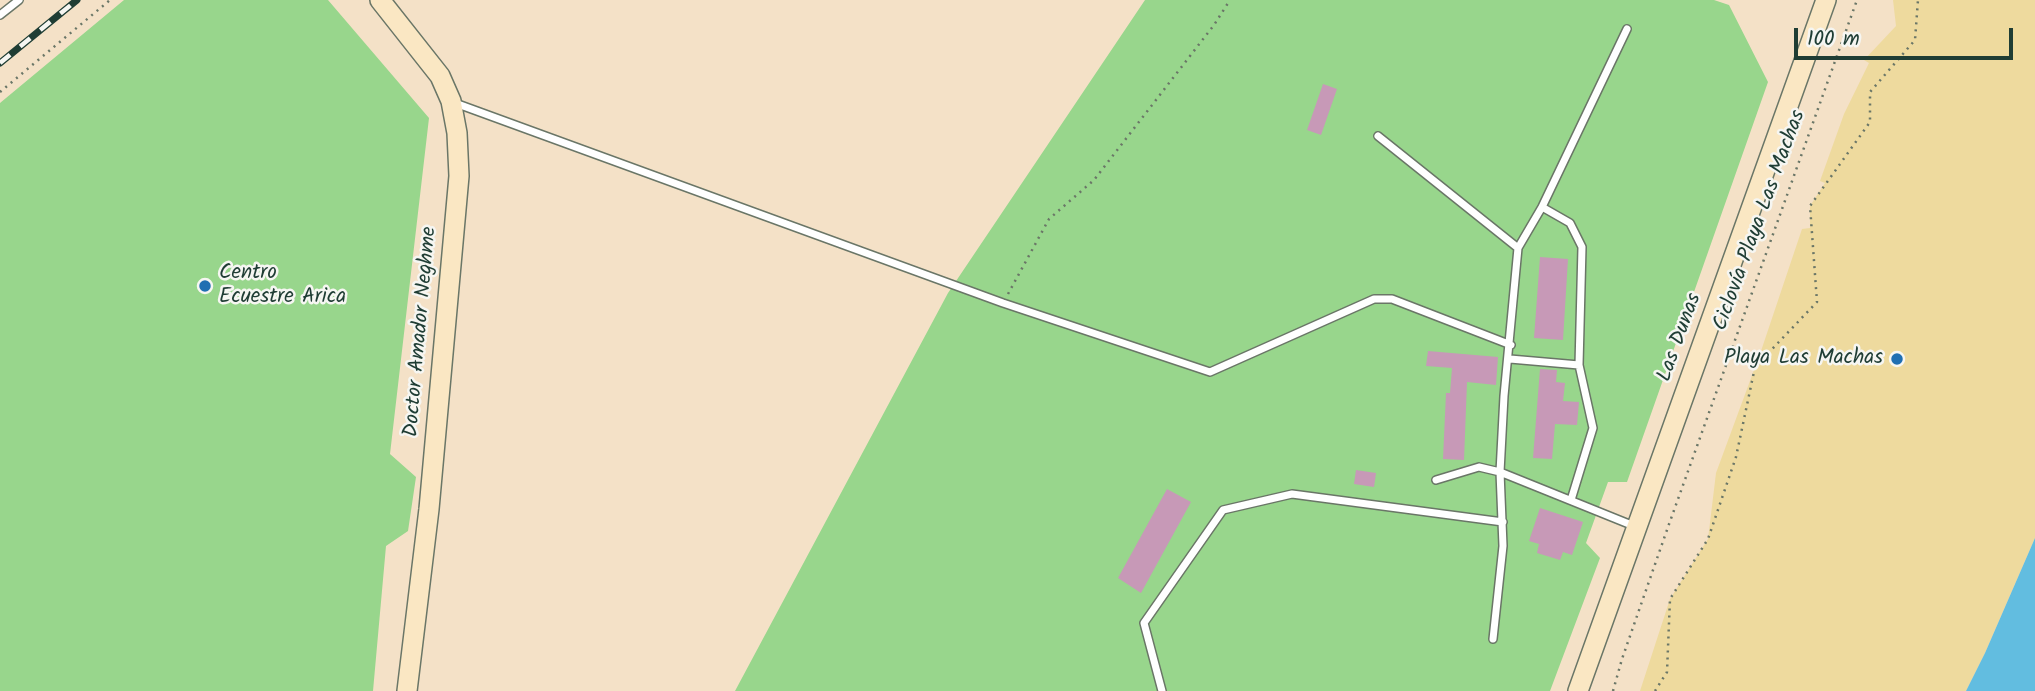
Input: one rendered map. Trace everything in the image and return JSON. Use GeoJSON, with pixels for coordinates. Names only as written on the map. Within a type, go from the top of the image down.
{"type":"FeatureCollection","features":[{"type":"Feature","properties":{"kind":"main road","name":"Doctor Amador Neghme"},"geometry":{"type":"LineString","coordinates":[[380,0],[440,76],[452,101],[459,176],[429,509],[407,691]]}},
{"type":"Feature","properties":{"kind":"main road","name":"Las Dunas"},"geometry":{"type":"LineString","coordinates":[[1578,691],[1822,1]]}},
{"type":"Feature","properties":{"kind":"lane"},"geometry":{"type":"LineString","coordinates":[[0,15],[19,0]]}},
{"type":"Feature","properties":{"kind":"lane"},"geometry":{"type":"LineString","coordinates":[[1493,639],[1503,522],[1500,472],[1504,396],[1510,359],[1518,248],[1542,207],[1627,29]]}},
{"type":"Feature","properties":{"kind":"lane"},"geometry":{"type":"LineString","coordinates":[[452,101],[1003,303],[1210,372],[1374,299],[1392,299],[1511,345]]}},
{"type":"Feature","properties":{"kind":"lane"},"geometry":{"type":"LineString","coordinates":[[1378,136],[1518,248]]}},
{"type":"Feature","properties":{"kind":"lane"},"geometry":{"type":"LineString","coordinates":[[1542,207],[1570,223],[1582,247],[1579,365],[1593,428],[1572,500]]}},
{"type":"Feature","properties":{"kind":"lane"},"geometry":{"type":"LineString","coordinates":[[1510,359],[1579,365]]}},
{"type":"Feature","properties":{"kind":"lane"},"geometry":{"type":"LineString","coordinates":[[1436,480],[1479,467],[1500,472],[1572,500],[1602,515],[1638,527]]}},
{"type":"Feature","properties":{"kind":"lane"},"geometry":{"type":"LineString","coordinates":[[1162,691],[1143,623],[1223,510],[1292,494],[1503,522]]}},
{"type":"Feature","properties":{"kind":"path"},"geometry":{"type":"LineString","coordinates":[[0,92],[110,0]]}},
{"type":"Feature","properties":{"kind":"path"},"geometry":{"type":"LineString","coordinates":[[1003,303],[1049,219],[1094,180],[1214,25],[1230,0]]}},
{"type":"Feature","properties":{"kind":"path","name":"Ciclovía Playa Las Machas"},"geometry":{"type":"LineString","coordinates":[[1613,691],[1668,527],[1857,0]]}},
{"type":"Feature","properties":{"kind":"path"},"geometry":{"type":"LineString","coordinates":[[1655,691],[1667,672],[1670,599],[1708,539],[1736,457],[1755,367],[1817,302],[1810,206],[1870,122],[1870,92],[1915,40],[1918,0]]}},
{"type":"Feature","properties":{"kind":"green space","name":"Centro Ecuestre Arica"},"geometry":{"type":"Polygon","coordinates":[[[124,0],[328,0],[429,118],[390,454],[416,477],[408,531],[386,546],[373,691],[0,691],[0,103],[124,0]]]}},
{"type":"Feature","properties":{"kind":"green space"},"geometry":{"type":"Polygon","coordinates":[[[1145,0],[1714,0],[1729,5],[1768,82],[1627,482],[1608,482],[1586,543],[1600,558],[1550,691],[735,691],[948,293],[1145,0]]]}},
{"type":"Feature","properties":{"kind":"sand","name":"Playa Las Machas"},"geometry":{"type":"Polygon","coordinates":[[[1893,0],[2035,0],[2035,538],[1966,691],[1640,691],[1670,599],[1708,539],[1716,473],[1802,229],[1810,228],[1810,206],[1825,183],[1820,181],[1844,114],[1869,63],[1864,60],[1896,26],[1893,0]]]}},
{"type":"Feature","properties":{"kind":"water"},"geometry":{"type":"Polygon","coordinates":[[[2035,538],[2035,691],[1966,691],[1985,653],[2035,538]]]}},
{"type":"Feature","properties":{"kind":"building"},"geometry":{"type":"Polygon","coordinates":[[[1323,84],[1337,89],[1321,135],[1307,130],[1323,84]]]}},
{"type":"Feature","properties":{"kind":"building"},"geometry":{"type":"Polygon","coordinates":[[[1540,257],[1568,259],[1563,340],[1534,338],[1540,257]]]}},
{"type":"Feature","properties":{"kind":"building"},"geometry":{"type":"Polygon","coordinates":[[[1428,351],[1498,357],[1496,385],[1467,382],[1464,460],[1443,459],[1446,393],[1450,393],[1452,368],[1426,366],[1428,351]]]}},
{"type":"Feature","properties":{"kind":"building"},"geometry":{"type":"Polygon","coordinates":[[[1540,369],[1557,370],[1556,382],[1565,383],[1563,401],[1579,402],[1577,425],[1555,424],[1552,459],[1533,458],[1540,369]]]}},
{"type":"Feature","properties":{"kind":"building"},"geometry":{"type":"Polygon","coordinates":[[[1356,470],[1376,473],[1374,487],[1354,484],[1356,470]]]}},
{"type":"Feature","properties":{"kind":"building"},"geometry":{"type":"Polygon","coordinates":[[[1167,489],[1191,502],[1141,593],[1118,578],[1167,489]]]}},
{"type":"Feature","properties":{"kind":"building"},"geometry":{"type":"Polygon","coordinates":[[[1540,508],[1583,522],[1572,555],[1563,552],[1560,560],[1537,553],[1539,544],[1529,541],[1540,508]]]}},
{"type":"Feature","properties":{"kind":"railway"},"geometry":{"type":"LineString","coordinates":[[0,63],[77,0]]}},
{"type":"Feature","properties":{"kind":"place","name":"Centro Ecuestre Arica"},"geometry":{"type":"Point","coordinates":[205,286]}},
{"type":"Feature","properties":{"kind":"place","name":"Playa Las Machas"},"geometry":{"type":"Point","coordinates":[1897,359]}}]}
